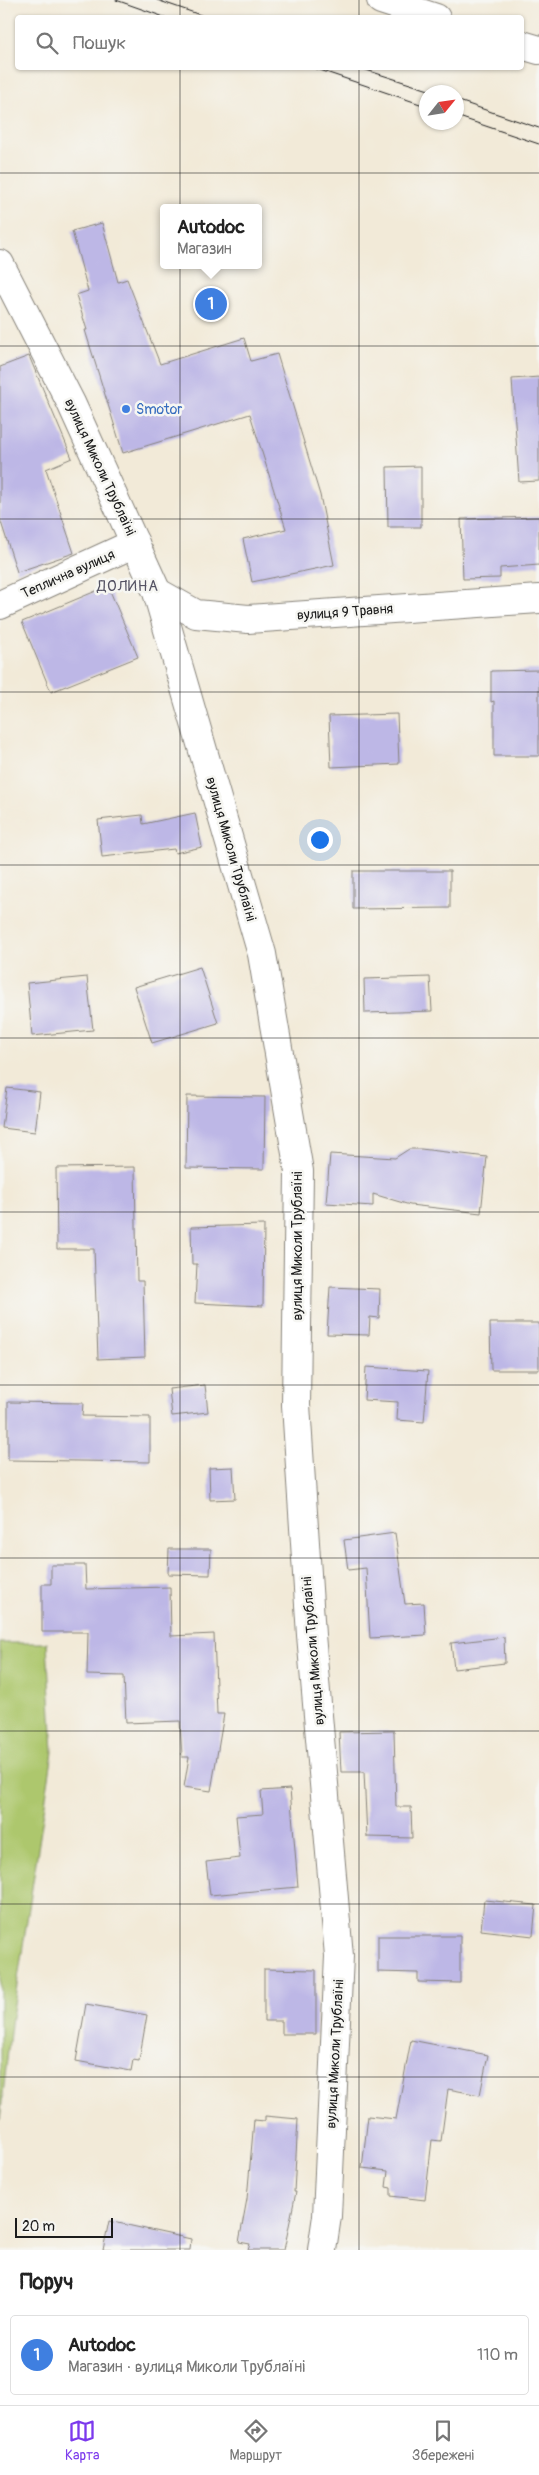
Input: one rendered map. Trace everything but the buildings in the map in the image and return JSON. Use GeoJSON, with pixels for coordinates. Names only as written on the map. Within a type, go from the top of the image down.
{"type":"FeatureCollection","features":[{"type":"Feature","properties":{"kind":"street"},"geometry":{"type":"LineString","coordinates":[[381,0],[427,15]]}},
{"type":"Feature","properties":{"kind":"street"},"geometry":{"type":"LineString","coordinates":[[524,46],[539,50]]}},
{"type":"Feature","properties":{"kind":"street","name":"вулиця Миколи Трублаїні"},"geometry":{"type":"LineString","coordinates":[[0,264],[71,403],[157,592],[262,954],[299,1171],[296,1405],[311,1635],[339,1956],[327,2216],[322,2250]]}},
{"type":"Feature","properties":{"kind":"street","name":"Теплична вулиця"},"geometry":{"type":"LineString","coordinates":[[0,605],[135,543]]}},
{"type":"Feature","properties":{"kind":"street","name":"вулиця 9 Травня"},"geometry":{"type":"LineString","coordinates":[[157,592],[196,614],[248,619],[539,599]]}},
{"type":"Feature","properties":{"kind":"green space"},"geometry":{"type":"Polygon","coordinates":[[[0,1643],[47,1643],[53,1752],[11,2024],[0,2120],[0,1643]]]}},
{"type":"Feature","properties":{"kind":"tram line"},"geometry":{"type":"LineString","coordinates":[[116,0],[158,15]]}},
{"type":"Feature","properties":{"kind":"tram line"},"geometry":{"type":"LineString","coordinates":[[157,0],[200,15]]}},
{"type":"Feature","properties":{"kind":"tram line"},"geometry":{"type":"LineString","coordinates":[[320,70],[419,104]]}},
{"type":"Feature","properties":{"kind":"tram line"},"geometry":{"type":"LineString","coordinates":[[366,70],[419,87]]}},
{"type":"Feature","properties":{"kind":"tram line"},"geometry":{"type":"LineString","coordinates":[[464,103],[539,128]]}},
{"type":"Feature","properties":{"kind":"tram line"},"geometry":{"type":"LineString","coordinates":[[464,119],[539,144]]}},
{"type":"Feature","properties":{"kind":"place","name":"Autodoc"},"geometry":{"type":"Point","coordinates":[211,304]}},
{"type":"Feature","properties":{"kind":"place","name":"Smotor"},"geometry":{"type":"Point","coordinates":[126,409]}},
{"type":"Feature","properties":{"kind":"district","name":"ДОЛИНА"},"geometry":{"type":"Point","coordinates":[128,586]}}]}
